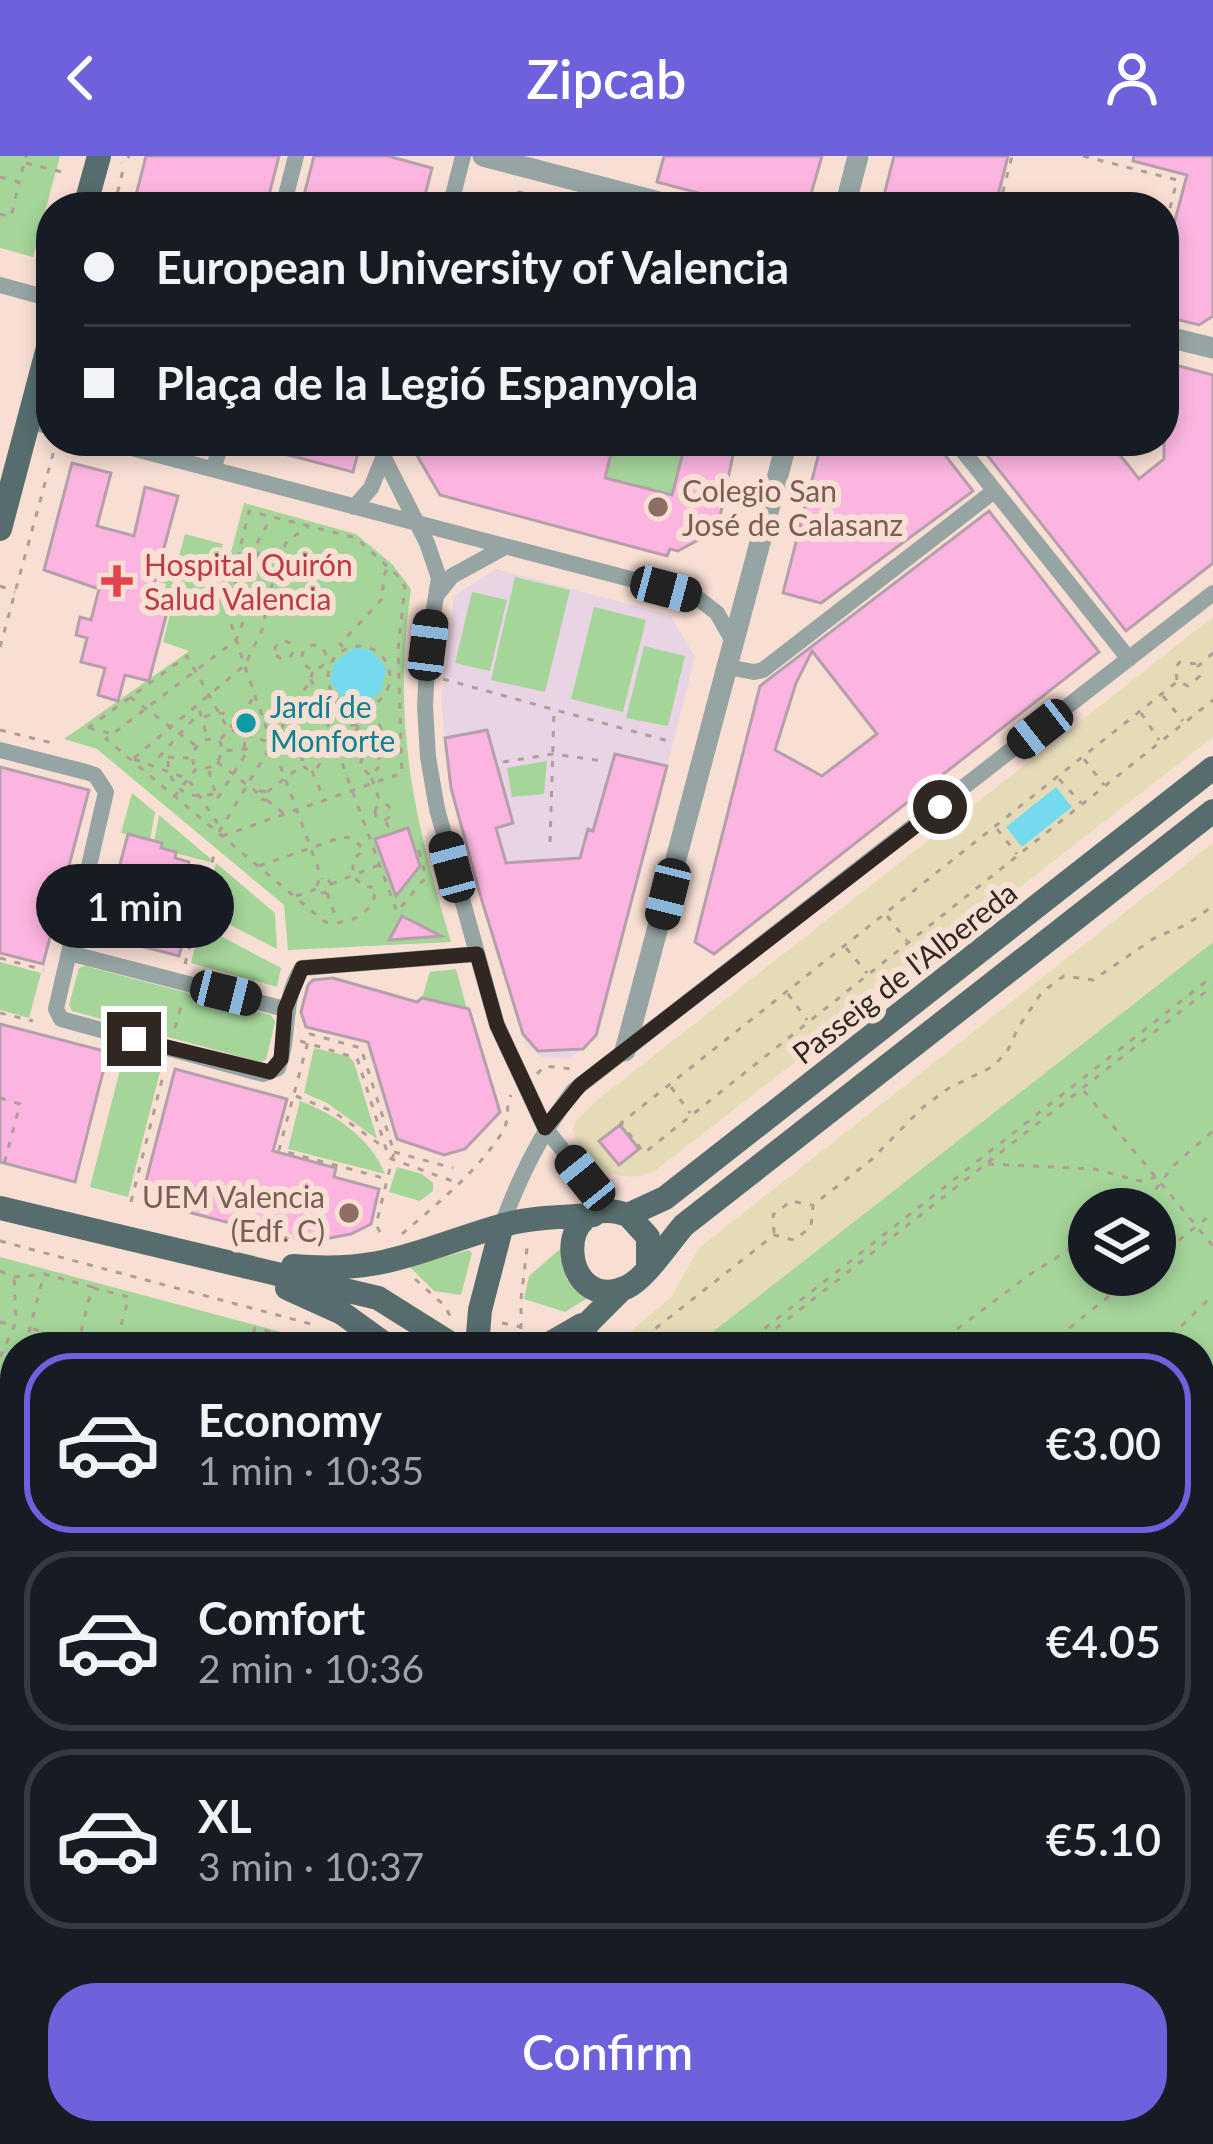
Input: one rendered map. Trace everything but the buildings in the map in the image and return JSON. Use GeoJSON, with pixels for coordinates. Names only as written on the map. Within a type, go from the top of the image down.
{"type":"FeatureCollection","features":[{"type":"Feature","properties":{"kind":"main road"},"geometry":{"type":"LineString","coordinates":[[89,192],[99,156]]}},
{"type":"Feature","properties":{"kind":"main road"},"geometry":{"type":"LineString","coordinates":[[0,529],[36,434]]}},
{"type":"Feature","properties":{"kind":"main road","name":"Passeig de l'Albereda"},"geometry":{"type":"LineString","coordinates":[[611,1214],[665,1198],[1213,768]]}},
{"type":"Feature","properties":{"kind":"main road"},"geometry":{"type":"LineString","coordinates":[[582,1332],[621,1290],[641,1277],[684,1226],[1213,811]]}},
{"type":"Feature","properties":{"kind":"main road"},"geometry":{"type":"LineString","coordinates":[[0,1198],[54,1220]]}},
{"type":"Feature","properties":{"kind":"main road"},"geometry":{"type":"LineString","coordinates":[[0,1208],[378,1298],[442,1332]]}},
{"type":"Feature","properties":{"kind":"main road"},"geometry":{"type":"LineString","coordinates":[[611,1214],[576,1231],[571,1242],[573,1265],[587,1284],[621,1290]]}},
{"type":"Feature","properties":{"kind":"main road"},"geometry":{"type":"LineString","coordinates":[[224,1260],[341,1270],[402,1260],[502,1225],[611,1214],[648,1237],[648,1266]]}},
{"type":"Feature","properties":{"kind":"main road"},"geometry":{"type":"LineString","coordinates":[[478,1332],[502,1225]]}},
{"type":"Feature","properties":{"kind":"main road"},"geometry":{"type":"LineString","coordinates":[[224,1260],[342,1313],[368,1332]]}},
{"type":"Feature","properties":{"kind":"main road"},"geometry":{"type":"LineString","coordinates":[[571,1332],[590,1321]]}},
{"type":"Feature","properties":{"kind":"street"},"geometry":{"type":"LineString","coordinates":[[287,192],[296,156]]}},
{"type":"Feature","properties":{"kind":"street"},"geometry":{"type":"LineString","coordinates":[[454,192],[463,156]]}},
{"type":"Feature","properties":{"kind":"street"},"geometry":{"type":"LineString","coordinates":[[483,156],[621,192]]}},
{"type":"Feature","properties":{"kind":"street"},"geometry":{"type":"LineString","coordinates":[[849,192],[858,156]]}},
{"type":"Feature","properties":{"kind":"street"},"geometry":{"type":"LineString","coordinates":[[0,285],[36,295]]}},
{"type":"Feature","properties":{"kind":"street"},"geometry":{"type":"LineString","coordinates":[[1179,340],[1213,348]]}},
{"type":"Feature","properties":{"kind":"street"},"geometry":{"type":"LineString","coordinates":[[161,456],[695,596],[717,613],[733,640]]}},
{"type":"Feature","properties":{"kind":"street"},"geometry":{"type":"LineString","coordinates":[[214,470],[217,456]]}},
{"type":"Feature","properties":{"kind":"street"},"geometry":{"type":"LineString","coordinates":[[354,507],[371,488],[385,456]]}},
{"type":"Feature","properties":{"kind":"street"},"geometry":{"type":"LineString","coordinates":[[390,456],[439,578],[425,706],[428,757],[437,809],[497,1025],[545,1128],[611,1214]]}},
{"type":"Feature","properties":{"kind":"street"},"geometry":{"type":"LineString","coordinates":[[625,1051],[784,456]]}},
{"type":"Feature","properties":{"kind":"street"},"geometry":{"type":"LineString","coordinates":[[967,456],[1129,659]]}},
{"type":"Feature","properties":{"kind":"street"},"geometry":{"type":"LineString","coordinates":[[727,667],[764,670],[994,490]]}},
{"type":"Feature","properties":{"kind":"street"},"geometry":{"type":"LineString","coordinates":[[436,597],[452,577],[505,547]]}},
{"type":"Feature","properties":{"kind":"street"},"geometry":{"type":"LineString","coordinates":[[502,1225],[520,1175],[545,1128],[573,1091],[1213,593]]}},
{"type":"Feature","properties":{"kind":"street"},"geometry":{"type":"LineString","coordinates":[[0,750],[95,775],[106,792],[56,1009],[61,1018],[263,1074],[278,1067],[285,1009],[302,968],[477,954]]}},
{"type":"Feature","properties":{"kind":"street"},"geometry":{"type":"LineString","coordinates":[[69,952],[186,974],[285,1009]]}},
{"type":"Feature","properties":{"kind":"path"},"geometry":{"type":"LineString","coordinates":[[118,192],[123,170],[119,156]]}},
{"type":"Feature","properties":{"kind":"path"},"geometry":{"type":"LineString","coordinates":[[1004,192],[1012,156]]}},
{"type":"Feature","properties":{"kind":"path"},"geometry":{"type":"LineString","coordinates":[[1083,156],[1177,180],[1174,192]]}},
{"type":"Feature","properties":{"kind":"path"},"geometry":{"type":"LineString","coordinates":[[0,214],[10,217],[25,159],[62,172]]}},
{"type":"Feature","properties":{"kind":"path"},"geometry":{"type":"LineString","coordinates":[[0,177],[19,182]]}},
{"type":"Feature","properties":{"kind":"path"},"geometry":{"type":"LineString","coordinates":[[0,647],[52,456]]}},
{"type":"Feature","properties":{"kind":"path"},"geometry":{"type":"LineString","coordinates":[[221,833],[285,814],[297,810],[324,800],[372,784],[402,773],[398,663],[405,587],[356,538],[249,511],[235,569],[236,596],[227,611],[236,640],[256,694],[273,744],[286,778],[297,810],[322,879],[331,884]]}},
{"type":"Feature","properties":{"kind":"path"},"geometry":{"type":"LineString","coordinates":[[259,866],[342,837],[357,840],[364,850],[353,860],[353,876],[364,887],[375,887],[376,897],[367,912],[338,923],[325,922],[106,739],[236,640],[263,572],[256,545],[268,523],[266,515]]}},
{"type":"Feature","properties":{"kind":"path"},"geometry":{"type":"LineString","coordinates":[[133,760],[245,665],[257,646],[277,562],[287,541],[309,526]]}},
{"type":"Feature","properties":{"kind":"path"},"geometry":{"type":"LineString","coordinates":[[344,649],[340,644],[383,598],[382,578],[388,566]]}},
{"type":"Feature","properties":{"kind":"path"},"geometry":{"type":"LineString","coordinates":[[0,586],[15,592]]}},
{"type":"Feature","properties":{"kind":"path"},"geometry":{"type":"LineString","coordinates":[[236,596],[270,593]]}},
{"type":"Feature","properties":{"kind":"path"},"geometry":{"type":"LineString","coordinates":[[313,669],[305,665],[302,655],[306,648],[317,645],[328,662],[328,682],[340,718],[359,725],[371,719]]}},
{"type":"Feature","properties":{"kind":"path"},"geometry":{"type":"LineString","coordinates":[[313,669],[344,649],[366,645],[384,657],[389,688],[372,705],[355,708],[337,700]]}},
{"type":"Feature","properties":{"kind":"path"},"geometry":{"type":"LineString","coordinates":[[293,652],[302,655]]}},
{"type":"Feature","properties":{"kind":"path"},"geometry":{"type":"LineString","coordinates":[[1198,666],[1213,654]]}},
{"type":"Feature","properties":{"kind":"path"},"geometry":{"type":"LineString","coordinates":[[113,734],[88,728],[187,656],[228,729],[273,744]]}},
{"type":"Feature","properties":{"kind":"path"},"geometry":{"type":"LineString","coordinates":[[1189,660],[1198,666],[1196,683],[1178,682],[1174,672],[1180,662],[1189,660]]}},
{"type":"Feature","properties":{"kind":"path"},"geometry":{"type":"LineString","coordinates":[[389,666],[398,663]]}},
{"type":"Feature","properties":{"kind":"path"},"geometry":{"type":"LineString","coordinates":[[221,833],[313,669]]}},
{"type":"Feature","properties":{"kind":"path"},"geometry":{"type":"LineString","coordinates":[[441,678],[672,742]]}},
{"type":"Feature","properties":{"kind":"path"},"geometry":{"type":"LineString","coordinates":[[311,679],[397,912],[426,877],[417,852],[428,848]]}},
{"type":"Feature","properties":{"kind":"path"},"geometry":{"type":"LineString","coordinates":[[1178,682],[620,1124],[644,1153],[1213,700]]}},
{"type":"Feature","properties":{"kind":"path"},"geometry":{"type":"LineString","coordinates":[[220,740],[256,694]]}},
{"type":"Feature","properties":{"kind":"path"},"geometry":{"type":"LineString","coordinates":[[1161,694],[1185,722]]}},
{"type":"Feature","properties":{"kind":"path"},"geometry":{"type":"LineString","coordinates":[[129,697],[197,746]]}},
{"type":"Feature","properties":{"kind":"path"},"geometry":{"type":"LineString","coordinates":[[371,776],[382,763],[374,750],[381,730],[371,719],[372,705]]}},
{"type":"Feature","properties":{"kind":"path"},"geometry":{"type":"LineString","coordinates":[[192,758],[159,758],[200,712],[207,739]]}},
{"type":"Feature","properties":{"kind":"path"},"geometry":{"type":"LineString","coordinates":[[202,719],[218,712],[237,717],[246,736],[244,750]]}},
{"type":"Feature","properties":{"kind":"path"},"geometry":{"type":"LineString","coordinates":[[550,842],[554,712]]}},
{"type":"Feature","properties":{"kind":"path"},"geometry":{"type":"LineString","coordinates":[[1140,712],[1160,741]]}},
{"type":"Feature","properties":{"kind":"path"},"geometry":{"type":"LineString","coordinates":[[258,793],[267,792],[303,765],[306,753],[290,714]]}},
{"type":"Feature","properties":{"kind":"path"},"geometry":{"type":"LineString","coordinates":[[359,725],[359,736],[365,742]]}},
{"type":"Feature","properties":{"kind":"path"},"geometry":{"type":"LineString","coordinates":[[306,753],[319,756],[359,736]]}},
{"type":"Feature","properties":{"kind":"path"},"geometry":{"type":"LineString","coordinates":[[196,769],[192,758],[197,746],[207,739],[220,740]]}},
{"type":"Feature","properties":{"kind":"path"},"geometry":{"type":"LineString","coordinates":[[196,769],[208,769],[218,762],[223,751],[220,740]]}},
{"type":"Feature","properties":{"kind":"path"},"geometry":{"type":"LineString","coordinates":[[365,742],[376,740]]}},
{"type":"Feature","properties":{"kind":"path"},"geometry":{"type":"LineString","coordinates":[[365,742],[359,766],[371,776],[381,805],[391,810],[386,820]]}},
{"type":"Feature","properties":{"kind":"path"},"geometry":{"type":"LineString","coordinates":[[208,769],[217,799],[249,749],[223,751]]}},
{"type":"Feature","properties":{"kind":"path"},"geometry":{"type":"LineString","coordinates":[[503,762],[553,754],[603,761]]}},
{"type":"Feature","properties":{"kind":"path"},"geometry":{"type":"LineString","coordinates":[[312,770],[320,764],[319,756]]}},
{"type":"Feature","properties":{"kind":"path"},"geometry":{"type":"LineString","coordinates":[[1083,757],[1105,786]]}},
{"type":"Feature","properties":{"kind":"path"},"geometry":{"type":"LineString","coordinates":[[169,758],[169,771],[179,790],[200,797],[215,793]]}},
{"type":"Feature","properties":{"kind":"path"},"geometry":{"type":"LineString","coordinates":[[133,760],[188,779],[221,833]]}},
{"type":"Feature","properties":{"kind":"path"},"geometry":{"type":"LineString","coordinates":[[218,762],[258,793],[259,799],[285,814]]}},
{"type":"Feature","properties":{"kind":"path"},"geometry":{"type":"LineString","coordinates":[[303,765],[312,770],[324,800]]}},
{"type":"Feature","properties":{"kind":"path"},"geometry":{"type":"LineString","coordinates":[[174,797],[196,769]]}},
{"type":"Feature","properties":{"kind":"path"},"geometry":{"type":"LineString","coordinates":[[1058,777],[1082,805]]}},
{"type":"Feature","properties":{"kind":"path"},"geometry":{"type":"LineString","coordinates":[[267,792],[267,800]]}},
{"type":"Feature","properties":{"kind":"path"},"geometry":{"type":"LineString","coordinates":[[381,805],[376,815],[386,820],[391,833]]}},
{"type":"Feature","properties":{"kind":"path"},"geometry":{"type":"LineString","coordinates":[[995,826],[1018,855]]}},
{"type":"Feature","properties":{"kind":"path"},"geometry":{"type":"LineString","coordinates":[[172,1038],[214,856]]}},
{"type":"Feature","properties":{"kind":"path"},"geometry":{"type":"LineString","coordinates":[[327,893],[331,884],[379,866]]}},
{"type":"Feature","properties":{"kind":"path"},"geometry":{"type":"LineString","coordinates":[[295,896],[317,888],[322,879]]}},
{"type":"Feature","properties":{"kind":"path"},"geometry":{"type":"LineString","coordinates":[[317,888],[327,893],[338,923]]}},
{"type":"Feature","properties":{"kind":"path"},"geometry":{"type":"LineString","coordinates":[[774,1235],[794,1240],[811,1227],[813,1205],[871,1160],[922,1108],[992,1066],[1007,1052],[1042,992],[1064,976],[1093,980],[1213,906]]}},
{"type":"Feature","properties":{"kind":"path"},"geometry":{"type":"LineString","coordinates":[[885,914],[908,943]]}},
{"type":"Feature","properties":{"kind":"path"},"geometry":{"type":"LineString","coordinates":[[844,946],[868,975]]}},
{"type":"Feature","properties":{"kind":"path"},"geometry":{"type":"LineString","coordinates":[[0,958],[47,971]]}},
{"type":"Feature","properties":{"kind":"path"},"geometry":{"type":"LineString","coordinates":[[760,1332],[1213,976]]}},
{"type":"Feature","properties":{"kind":"path"},"geometry":{"type":"LineString","coordinates":[[771,1332],[1213,986]]}},
{"type":"Feature","properties":{"kind":"path"},"geometry":{"type":"LineString","coordinates":[[786,992],[808,1022]]}},
{"type":"Feature","properties":{"kind":"path"},"geometry":{"type":"LineString","coordinates":[[0,1013],[33,1022]]}},
{"type":"Feature","properties":{"kind":"path"},"geometry":{"type":"LineString","coordinates":[[380,1232],[376,1225],[394,1152],[361,1048],[310,1034],[279,1150],[387,1179]]}},
{"type":"Feature","properties":{"kind":"path"},"geometry":{"type":"LineString","coordinates":[[284,1042],[308,1043],[357,1058],[384,1148],[392,1160],[457,1184]]}},
{"type":"Feature","properties":{"kind":"path"},"geometry":{"type":"LineString","coordinates":[[131,1202],[169,1053]]}},
{"type":"Feature","properties":{"kind":"path"},"geometry":{"type":"LineString","coordinates":[[453,1332],[453,1315],[405,1269],[398,1243],[506,1128],[507,1100],[545,1066],[569,1069]]}},
{"type":"Feature","properties":{"kind":"path"},"geometry":{"type":"LineString","coordinates":[[669,1084],[691,1115]]}},
{"type":"Feature","properties":{"kind":"path"},"geometry":{"type":"LineString","coordinates":[[1082,1089],[1213,1246]]}},
{"type":"Feature","properties":{"kind":"path"},"geometry":{"type":"LineString","coordinates":[[294,1095],[334,1112],[384,1148],[453,1168]]}},
{"type":"Feature","properties":{"kind":"path"},"geometry":{"type":"LineString","coordinates":[[0,1098],[20,1104],[3,1168]]}},
{"type":"Feature","properties":{"kind":"path"},"geometry":{"type":"LineString","coordinates":[[1154,1188],[1213,1131]]}},
{"type":"Feature","properties":{"kind":"path"},"geometry":{"type":"LineString","coordinates":[[987,1164],[1094,1169],[1140,1181],[1159,1179]]}},
{"type":"Feature","properties":{"kind":"path"},"geometry":{"type":"LineString","coordinates":[[774,1235],[773,1215],[790,1201],[813,1205]]}},
{"type":"Feature","properties":{"kind":"path"},"geometry":{"type":"LineString","coordinates":[[1176,1242],[1213,1213]]}},
{"type":"Feature","properties":{"kind":"path"},"geometry":{"type":"LineString","coordinates":[[651,1332],[774,1235]]}},
{"type":"Feature","properties":{"kind":"path"},"geometry":{"type":"LineString","coordinates":[[0,1240],[322,1328]]}},
{"type":"Feature","properties":{"kind":"path"},"geometry":{"type":"LineString","coordinates":[[953,1332],[1068,1250]]}},
{"type":"Feature","properties":{"kind":"path"},"geometry":{"type":"LineString","coordinates":[[0,1271],[14,1276],[44,1274],[129,1297],[120,1332]]}},
{"type":"Feature","properties":{"kind":"path"},"geometry":{"type":"LineString","coordinates":[[29,1332],[44,1274]]}},
{"type":"Feature","properties":{"kind":"path"},"geometry":{"type":"LineString","coordinates":[[12,1332],[14,1276]]}},
{"type":"Feature","properties":{"kind":"path"},"geometry":{"type":"LineString","coordinates":[[81,1332],[92,1288]]}},
{"type":"Feature","properties":{"kind":"path"},"geometry":{"type":"LineString","coordinates":[[1175,1332],[1213,1295]]}},
{"type":"Feature","properties":{"kind":"path"},"geometry":{"type":"LineString","coordinates":[[1065,1332],[1109,1296]]}},
{"type":"Feature","properties":{"kind":"path"},"geometry":{"type":"LineString","coordinates":[[520,1299],[521,1332]]}},
{"type":"Feature","properties":{"kind":"path"},"geometry":{"type":"LineString","coordinates":[[0,1322],[15,1325]]}},
{"type":"Feature","properties":{"kind":"path"},"geometry":{"type":"LineString","coordinates":[[508,1324],[521,1327]]}},
{"type":"Feature","properties":{"kind":"path"},"geometry":{"type":"LineString","coordinates":[[30,1328],[43,1332]]}},
{"type":"Feature","properties":{"kind":"shaded area"},"geometry":{"type":"Polygon","coordinates":[[[496,569],[670,615],[695,657],[598,1037],[569,1059],[541,1057],[525,1042],[451,788],[441,701],[454,596],[496,569]]]}},
{"type":"Feature","properties":{"kind":"green space"},"geometry":{"type":"Polygon","coordinates":[[[0,156],[60,156],[50,192],[36,192],[33,257],[0,248],[0,156]]]}},
{"type":"Feature","properties":{"kind":"green space"},"geometry":{"type":"Polygon","coordinates":[[[610,456],[682,456],[672,495],[605,478],[610,456]]]}},
{"type":"Feature","properties":{"kind":"green space","name":"Jardí de Monforte"},"geometry":{"type":"Polygon","coordinates":[[[244,503],[356,534],[393,565],[411,589],[405,726],[426,852],[451,942],[288,950],[284,905],[97,749],[64,739],[189,651],[163,642],[174,599],[164,592],[166,584],[159,582],[162,569],[175,571],[185,534],[223,544],[204,600],[217,605],[244,503]]]}},
{"type":"Feature","properties":{"kind":"green space"},"geometry":{"type":"Polygon","coordinates":[[[515,577],[570,590],[545,692],[491,680],[515,577]]]}},
{"type":"Feature","properties":{"kind":"green space"},"geometry":{"type":"Polygon","coordinates":[[[472,592],[507,600],[490,671],[455,663],[472,592]]]}},
{"type":"Feature","properties":{"kind":"green space"},"geometry":{"type":"Polygon","coordinates":[[[594,607],[646,620],[623,712],[571,699],[594,607]]]}},
{"type":"Feature","properties":{"kind":"green space"},"geometry":{"type":"Polygon","coordinates":[[[644,646],[685,656],[668,726],[626,718],[644,646]]]}},
{"type":"Feature","properties":{"kind":"green space"},"geometry":{"type":"Polygon","coordinates":[[[547,761],[544,794],[512,797],[507,768],[547,761]]]}},
{"type":"Feature","properties":{"kind":"green space"},"geometry":{"type":"Polygon","coordinates":[[[132,793],[155,812],[150,841],[121,833],[132,793]]]}},
{"type":"Feature","properties":{"kind":"green space"},"geometry":{"type":"Polygon","coordinates":[[[159,815],[210,862],[159,849],[154,842],[159,815]]]}},
{"type":"Feature","properties":{"kind":"green space"},"geometry":{"type":"Polygon","coordinates":[[[216,863],[275,913],[277,949],[205,912],[216,863]]]}},
{"type":"Feature","properties":{"kind":"green space"},"geometry":{"type":"Polygon","coordinates":[[[200,925],[281,968],[277,987],[191,963],[200,925]]]}},
{"type":"Feature","properties":{"kind":"green space"},"geometry":{"type":"Polygon","coordinates":[[[1213,942],[1213,1332],[712,1332],[1213,942]]]}},
{"type":"Feature","properties":{"kind":"green space"},"geometry":{"type":"Polygon","coordinates":[[[0,962],[41,973],[29,1018],[0,1010],[0,962]]]}},
{"type":"Feature","properties":{"kind":"green space"},"geometry":{"type":"Polygon","coordinates":[[[79,968],[271,1015],[275,1022],[266,1060],[72,1011],[69,1005],[79,968]]]}},
{"type":"Feature","properties":{"kind":"green space"},"geometry":{"type":"Polygon","coordinates":[[[456,969],[467,1009],[422,998],[430,972],[456,969]]]}},
{"type":"Feature","properties":{"kind":"green space"},"geometry":{"type":"Polygon","coordinates":[[[314,1048],[348,1056],[354,1062],[377,1139],[327,1103],[304,1093],[314,1048]]]}},
{"type":"Feature","properties":{"kind":"green space"},"geometry":{"type":"Polygon","coordinates":[[[124,1054],[162,1064],[128,1197],[90,1187],[124,1054]]]}},
{"type":"Feature","properties":{"kind":"green space"},"geometry":{"type":"Polygon","coordinates":[[[300,1101],[350,1129],[371,1149],[385,1174],[288,1149],[300,1101]]]}},
{"type":"Feature","properties":{"kind":"green space"},"geometry":{"type":"Polygon","coordinates":[[[397,1167],[422,1174],[433,1183],[433,1191],[420,1201],[389,1192],[397,1167]]]}},
{"type":"Feature","properties":{"kind":"green space"},"geometry":{"type":"Polygon","coordinates":[[[560,1249],[567,1280],[589,1297],[565,1312],[524,1299],[529,1276],[560,1249]]]}},
{"type":"Feature","properties":{"kind":"green space"},"geometry":{"type":"Polygon","coordinates":[[[469,1250],[461,1295],[434,1291],[410,1267],[469,1250]]]}},
{"type":"Feature","properties":{"kind":"green space"},"geometry":{"type":"Polygon","coordinates":[[[0,1257],[282,1332],[0,1332],[0,1257]]]}},
{"type":"Feature","properties":{"kind":"sand"},"geometry":{"type":"Polygon","coordinates":[[[1213,617],[1213,737],[656,1170],[630,1177],[617,1175],[585,1154],[573,1129],[596,1101],[1213,617]]]}},
{"type":"Feature","properties":{"kind":"sand"},"geometry":{"type":"Polygon","coordinates":[[[1213,843],[1213,942],[712,1332],[630,1332],[672,1296],[699,1248],[1213,843]]]}},
{"type":"Feature","properties":{"kind":"water"},"geometry":{"type":"Polygon","coordinates":[[[355,647],[373,652],[386,668],[382,690],[365,705],[343,699],[330,681],[334,663],[355,647]]]}},
{"type":"Feature","properties":{"kind":"water"},"geometry":{"type":"Polygon","coordinates":[[[1056,787],[1072,807],[1022,847],[1006,827],[1056,787]]]}},
{"type":"Feature","properties":{"kind":"place","name":"Colegio San José de Calasanz"},"geometry":{"type":"Point","coordinates":[658,507]}},
{"type":"Feature","properties":{"kind":"place","name":"Hospital Quirón Salud Valencia"},"geometry":{"type":"Point","coordinates":[117,581]}},
{"type":"Feature","properties":{"kind":"place","name":"Jardí de Monforte"},"geometry":{"type":"Point","coordinates":[246,723]}},
{"type":"Feature","properties":{"kind":"place","name":"UEM Valencia (Edf. C)"},"geometry":{"type":"Point","coordinates":[349,1213]}},
{"type":"Feature","properties":{"kind":"route"},"geometry":{"type":"LineString","coordinates":[[134,1039],[263,1074],[278,1067],[281,1059],[285,1009],[302,968],[477,954],[497,1025],[545,1128],[580,1085],[940,807]]}}]}
